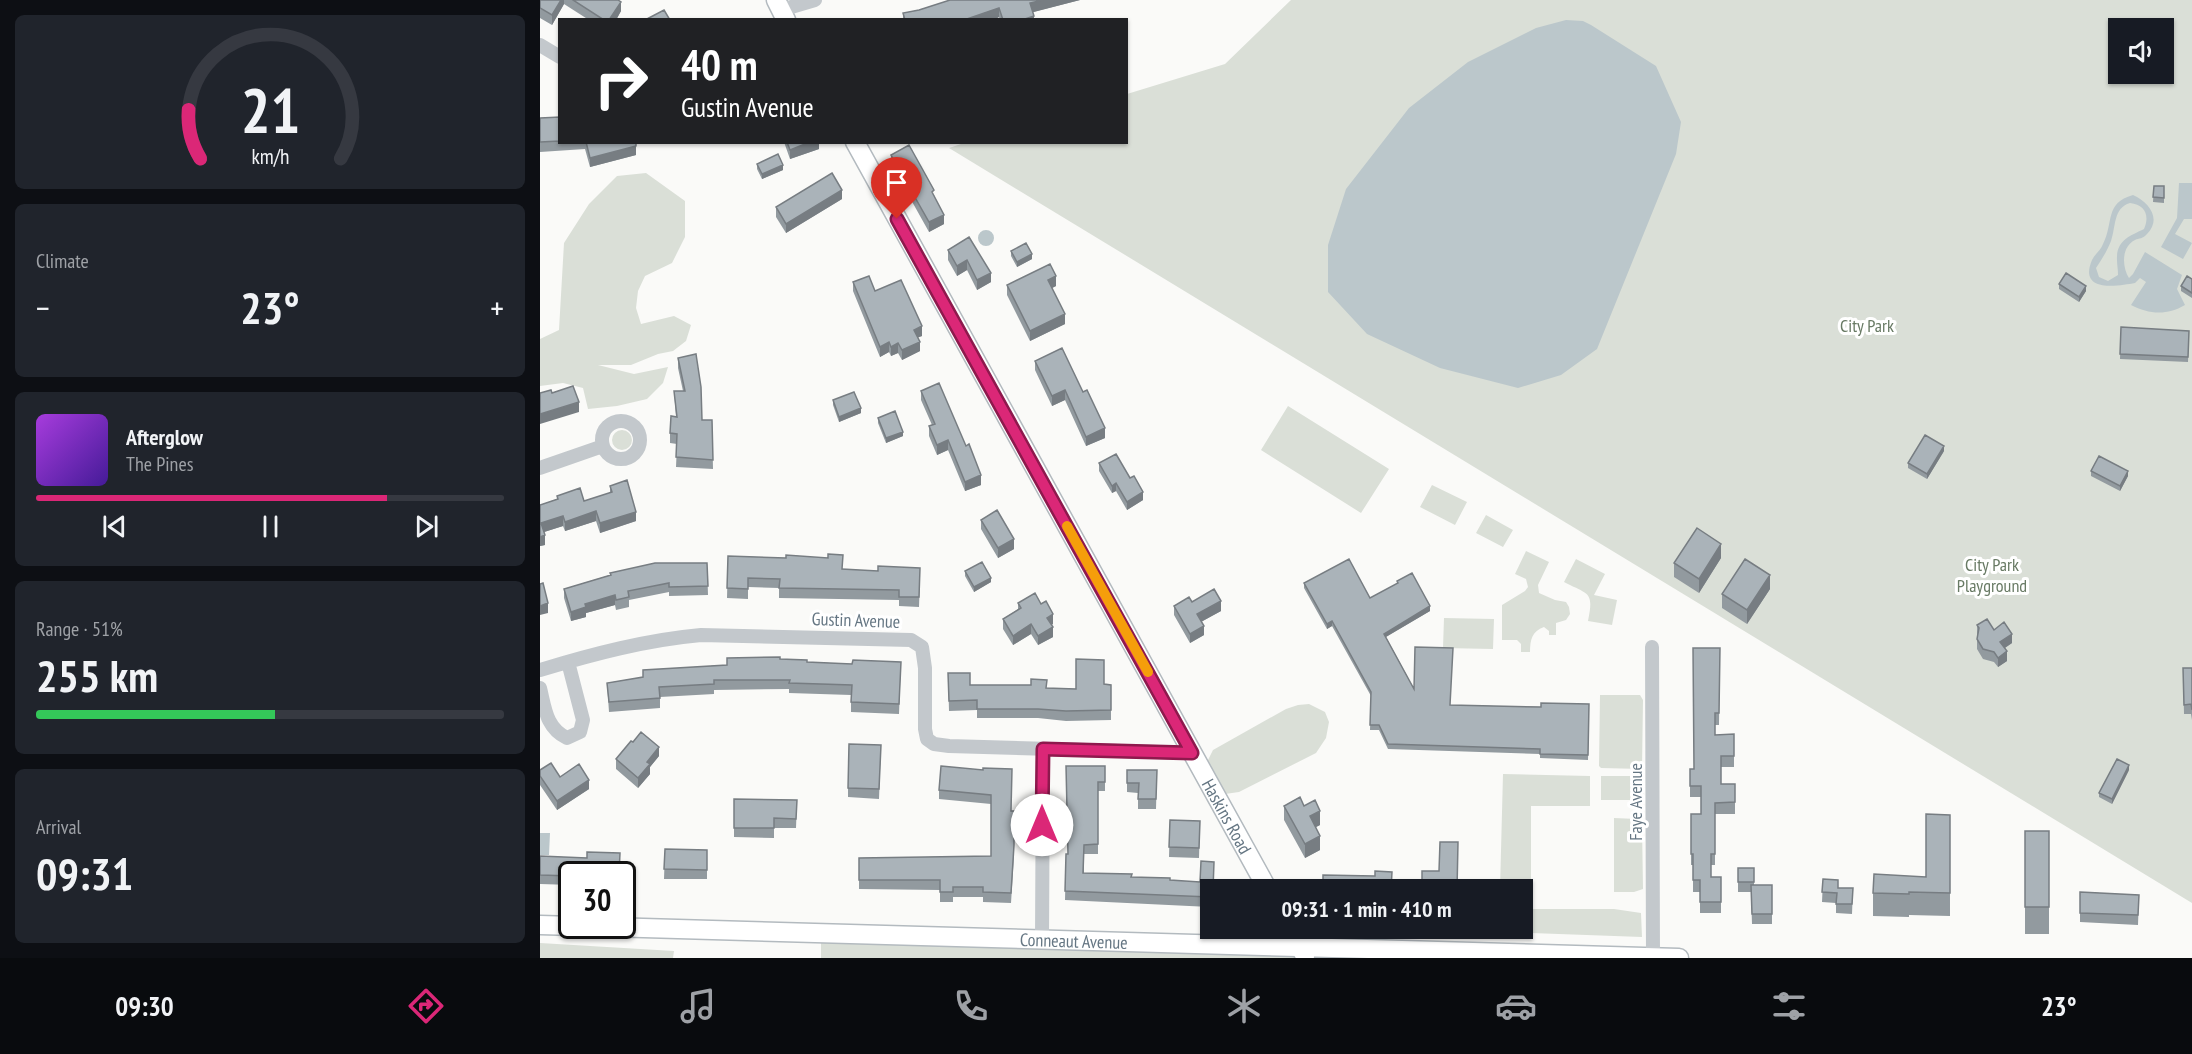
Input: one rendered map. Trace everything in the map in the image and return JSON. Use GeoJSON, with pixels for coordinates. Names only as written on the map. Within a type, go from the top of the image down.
{"type":"FeatureCollection","features":[{"type":"Feature","properties":{"kind":"street"},"geometry":{"type":"LineString","coordinates":[[781,10],[815,0]]}},
{"type":"Feature","properties":{"kind":"street"},"geometry":{"type":"LineString","coordinates":[[540,45],[558,56]]}},
{"type":"Feature","properties":{"kind":"street","name":"Haskins Road"},"geometry":{"type":"LineString","coordinates":[[856,144],[1262,879]]}},
{"type":"Feature","properties":{"kind":"street"},"geometry":{"type":"LineString","coordinates":[[540,468],[603,446]]}},
{"type":"Feature","properties":{"kind":"street","name":"Gustin Avenue"},"geometry":{"type":"LineString","coordinates":[[540,670],[631,645],[701,634],[911,640],[922,647],[925,668],[925,729],[927,739],[934,744],[1192,753]]}},
{"type":"Feature","properties":{"kind":"street","name":"Faye Avenue"},"geometry":{"type":"LineString","coordinates":[[1652,647],[1653,957]]}},
{"type":"Feature","properties":{"kind":"street"},"geometry":{"type":"LineString","coordinates":[[540,688],[549,723],[556,733],[567,738],[580,732],[583,720],[568,662]]}},
{"type":"Feature","properties":{"kind":"street"},"geometry":{"type":"LineString","coordinates":[[1042,939],[1043,749]]}},
{"type":"Feature","properties":{"kind":"street","name":"Conneaut Avenue"},"geometry":{"type":"LineString","coordinates":[[540,925],[1042,939],[1303,953],[1678,958]]}},
{"type":"Feature","properties":{"kind":"street"},"geometry":{"type":"LineString","coordinates":[[1296,939],[1303,953]]}},
{"type":"Feature","properties":{"kind":"green space","name":"City Park"},"geometry":{"type":"Polygon","coordinates":[[[1291,0],[2192,0],[2192,903],[949,148],[961,144],[1128,144],[1128,94],[1225,64],[1291,0]]]}},
{"type":"Feature","properties":{"kind":"green space"},"geometry":{"type":"Polygon","coordinates":[[[646,173],[685,201],[685,237],[672,263],[645,276],[638,291],[636,308],[641,324],[674,316],[691,325],[686,341],[673,351],[658,354],[631,365],[598,365],[634,374],[668,367],[663,383],[647,399],[617,406],[588,409],[583,388],[563,383],[540,386],[540,339],[559,330],[564,243],[589,204],[617,176],[646,173]]]}},
{"type":"Feature","properties":{"kind":"green space"},"geometry":{"type":"Polygon","coordinates":[[[1288,406],[1389,469],[1361,513],[1261,450],[1288,406]]]}},
{"type":"Feature","properties":{"kind":"green space"},"geometry":{"type":"Polygon","coordinates":[[[618,430],[626,430],[632,436],[632,444],[626,450],[618,450],[612,444],[612,436],[618,430]]]}},
{"type":"Feature","properties":{"kind":"green space"},"geometry":{"type":"Polygon","coordinates":[[[1432,485],[1467,502],[1455,525],[1420,507],[1432,485]]]}},
{"type":"Feature","properties":{"kind":"green space"},"geometry":{"type":"Polygon","coordinates":[[[1486,515],[1513,530],[1503,547],[1476,533],[1486,515]]]}},
{"type":"Feature","properties":{"kind":"green space"},"geometry":{"type":"Polygon","coordinates":[[[1526,551],[1549,562],[1538,585],[1539,593],[1566,602],[1570,614],[1566,620],[1556,623],[1556,635],[1549,635],[1549,631],[1544,627],[1533,636],[1530,652],[1521,652],[1521,644],[1517,640],[1502,640],[1502,605],[1528,587],[1526,579],[1515,574],[1526,551]]]}},
{"type":"Feature","properties":{"kind":"green space"},"geometry":{"type":"Polygon","coordinates":[[[1576,559],[1605,574],[1594,595],[1617,600],[1612,625],[1588,621],[1590,599],[1588,595],[1564,582],[1576,559]]]}},
{"type":"Feature","properties":{"kind":"green space"},"geometry":{"type":"Polygon","coordinates":[[[1444,618],[1494,619],[1493,649],[1443,648],[1444,618]]]}},
{"type":"Feature","properties":{"kind":"green space"},"geometry":{"type":"Polygon","coordinates":[[[1600,695],[1640,695],[1643,700],[1642,769],[1601,768],[1599,766],[1600,695]]]}},
{"type":"Feature","properties":{"kind":"green space"},"geometry":{"type":"Polygon","coordinates":[[[1309,704],[1325,712],[1329,722],[1326,738],[1316,753],[1239,792],[1225,794],[1207,762],[1213,750],[1286,709],[1309,704]]]}},
{"type":"Feature","properties":{"kind":"green space"},"geometry":{"type":"Polygon","coordinates":[[[1503,774],[1590,776],[1590,806],[1531,806],[1531,879],[1500,879],[1503,774]]]}},
{"type":"Feature","properties":{"kind":"green space"},"geometry":{"type":"Polygon","coordinates":[[[1601,776],[1644,776],[1644,794],[1637,794],[1637,800],[1601,800],[1601,776]]]}},
{"type":"Feature","properties":{"kind":"green space"},"geometry":{"type":"Polygon","coordinates":[[[1614,818],[1637,819],[1642,826],[1643,889],[1634,892],[1614,892],[1614,818]]]}},
{"type":"Feature","properties":{"kind":"green space"},"geometry":{"type":"Polygon","coordinates":[[[1533,909],[1614,909],[1641,913],[1642,937],[1533,933],[1533,909]]]}},
{"type":"Feature","properties":{"kind":"green space"},"geometry":{"type":"Polygon","coordinates":[[[821,938],[1300,947],[1306,958],[821,958],[821,938]]]}},
{"type":"Feature","properties":{"kind":"green space"},"geometry":{"type":"Polygon","coordinates":[[[540,943],[674,951],[673,958],[540,958],[540,943]]]}},
{"type":"Feature","properties":{"kind":"shaded area"},"geometry":{"type":"Polygon","coordinates":[[[1566,20],[1583,21],[1591,25],[1656,66],[1681,122],[1676,154],[1597,349],[1561,375],[1518,388],[1440,368],[1367,334],[1328,292],[1328,245],[1346,189],[1409,108],[1468,62],[1536,28],[1566,20]]]}},
{"type":"Feature","properties":{"kind":"shaded area"},"geometry":{"type":"Polygon","coordinates":[[[2179,183],[2192,183],[2192,219],[2184,219],[2175,234],[2192,243],[2183,259],[2161,247],[2177,218],[2179,183]]]}},
{"type":"Feature","properties":{"kind":"shaded area"},"geometry":{"type":"Polygon","coordinates":[[[2133,195],[2139,198],[2148,206],[2153,217],[2153,223],[2147,234],[2130,243],[2125,252],[2124,263],[2129,278],[2145,252],[2182,275],[2177,289],[2185,305],[2178,309],[2158,312],[2131,305],[2146,282],[2140,278],[2135,283],[2110,286],[2095,283],[2090,278],[2092,260],[2103,244],[2114,208],[2133,195]],[[2130,203],[2121,209],[2111,241],[2096,268],[2099,277],[2108,281],[2118,275],[2117,253],[2121,243],[2144,229],[2145,212],[2143,208],[2130,203]]]}},
{"type":"Feature","properties":{"kind":"shaded area"},"geometry":{"type":"Polygon","coordinates":[[[983,230],[989,230],[994,238],[992,244],[983,246],[978,241],[978,235],[983,230]]]}},
{"type":"Feature","properties":{"kind":"shaded area"},"geometry":{"type":"Polygon","coordinates":[[[540,833],[550,833],[549,855],[540,855],[540,833]]]}},
{"type":"Feature","properties":{"kind":"building"},"geometry":{"type":"Polygon","coordinates":[[[540,0],[561,0],[552,15],[540,8],[540,0]]]}},
{"type":"Feature","properties":{"kind":"building"},"geometry":{"type":"Polygon","coordinates":[[[573,0],[618,0],[621,2],[610,18],[601,18],[573,0]]]}},
{"type":"Feature","properties":{"kind":"building"},"geometry":{"type":"Polygon","coordinates":[[[950,0],[1043,0],[1030,3],[1034,16],[1028,18],[1002,18],[999,8],[970,18],[904,18],[903,13],[950,0]]]}},
{"type":"Feature","properties":{"kind":"building"},"geometry":{"type":"Polygon","coordinates":[[[664,10],[669,18],[649,18],[664,10]]]}},
{"type":"Feature","properties":{"kind":"building"},"geometry":{"type":"Polygon","coordinates":[[[558,117],[558,141],[540,142],[540,118],[558,117]]]}},
{"type":"Feature","properties":{"kind":"building"},"geometry":{"type":"Polygon","coordinates":[[[586,144],[636,144],[636,146],[590,158],[586,144]]]}},
{"type":"Feature","properties":{"kind":"building"},"geometry":{"type":"Polygon","coordinates":[[[788,144],[805,144],[790,150],[788,144]]]}},
{"type":"Feature","properties":{"kind":"building"},"geometry":{"type":"Polygon","coordinates":[[[909,145],[934,190],[932,192],[944,215],[929,222],[891,155],[909,145]]]}},
{"type":"Feature","properties":{"kind":"building"},"geometry":{"type":"Polygon","coordinates":[[[778,154],[783,165],[762,174],[757,164],[778,154]]]}},
{"type":"Feature","properties":{"kind":"building"},"geometry":{"type":"Polygon","coordinates":[[[832,173],[842,190],[786,224],[776,207],[832,173]]]}},
{"type":"Feature","properties":{"kind":"building"},"geometry":{"type":"Polygon","coordinates":[[[2154,186],[2164,186],[2164,198],[2153,197],[2154,186]]]}},
{"type":"Feature","properties":{"kind":"building"},"geometry":{"type":"Polygon","coordinates":[[[969,237],[991,273],[977,280],[967,260],[957,266],[948,250],[969,237]]]}},
{"type":"Feature","properties":{"kind":"building"},"geometry":{"type":"Polygon","coordinates":[[[1026,243],[1032,254],[1017,262],[1011,251],[1026,243]]]}},
{"type":"Feature","properties":{"kind":"building"},"geometry":{"type":"Polygon","coordinates":[[[1050,264],[1056,276],[1048,280],[1065,314],[1030,331],[1007,285],[1050,264]]]}},
{"type":"Feature","properties":{"kind":"building"},"geometry":{"type":"Polygon","coordinates":[[[2066,273],[2086,286],[2079,297],[2059,284],[2066,273]]]}},
{"type":"Feature","properties":{"kind":"building"},"geometry":{"type":"Polygon","coordinates":[[[869,276],[875,291],[901,280],[922,326],[914,330],[920,342],[902,350],[898,343],[891,347],[889,342],[880,347],[853,282],[869,276]]]}},
{"type":"Feature","properties":{"kind":"building"},"geometry":{"type":"Polygon","coordinates":[[[2187,276],[2192,279],[2192,293],[2181,286],[2187,276]]]}},
{"type":"Feature","properties":{"kind":"building"},"geometry":{"type":"Polygon","coordinates":[[[2121,327],[2189,331],[2188,357],[2120,354],[2121,327]]]}},
{"type":"Feature","properties":{"kind":"building"},"geometry":{"type":"Polygon","coordinates":[[[1062,348],[1083,392],[1087,390],[1105,428],[1086,437],[1065,390],[1052,396],[1035,361],[1062,348]]]}},
{"type":"Feature","properties":{"kind":"building"},"geometry":{"type":"Polygon","coordinates":[[[696,354],[701,387],[702,420],[712,420],[713,460],[676,457],[677,434],[670,433],[671,416],[677,417],[674,391],[685,391],[678,358],[696,354]]]}},
{"type":"Feature","properties":{"kind":"building"},"geometry":{"type":"Polygon","coordinates":[[[939,383],[966,446],[969,444],[981,475],[965,482],[948,440],[937,445],[929,426],[935,424],[921,391],[939,383]]]}},
{"type":"Feature","properties":{"kind":"building"},"geometry":{"type":"Polygon","coordinates":[[[573,386],[579,402],[540,414],[540,393],[551,390],[552,393],[573,386]]]}},
{"type":"Feature","properties":{"kind":"building"},"geometry":{"type":"Polygon","coordinates":[[[854,392],[861,408],[839,417],[833,400],[854,392]]]}},
{"type":"Feature","properties":{"kind":"building"},"geometry":{"type":"Polygon","coordinates":[[[895,411],[903,432],[886,438],[878,418],[895,411]]]}},
{"type":"Feature","properties":{"kind":"building"},"geometry":{"type":"Polygon","coordinates":[[[1925,435],[1944,446],[1927,474],[1908,463],[1925,435]]]}},
{"type":"Feature","properties":{"kind":"building"},"geometry":{"type":"Polygon","coordinates":[[[1116,454],[1130,478],[1134,476],[1143,492],[1127,502],[1116,483],[1112,486],[1099,463],[1116,454]]]}},
{"type":"Feature","properties":{"kind":"building"},"geometry":{"type":"Polygon","coordinates":[[[2099,456],[2128,471],[2120,486],[2091,471],[2099,456]]]}},
{"type":"Feature","properties":{"kind":"building"},"geometry":{"type":"Polygon","coordinates":[[[627,480],[636,512],[600,523],[596,511],[565,522],[563,516],[541,523],[545,535],[540,537],[540,505],[580,488],[584,501],[612,492],[610,486],[627,480]]]}},
{"type":"Feature","properties":{"kind":"building"},"geometry":{"type":"Polygon","coordinates":[[[997,510],[1014,539],[998,548],[981,520],[997,510]]]}},
{"type":"Feature","properties":{"kind":"building"},"geometry":{"type":"Polygon","coordinates":[[[1697,528],[1721,544],[1699,579],[1674,563],[1697,528]]]}},
{"type":"Feature","properties":{"kind":"building"},"geometry":{"type":"Polygon","coordinates":[[[828,554],[843,555],[842,569],[878,571],[878,566],[920,568],[919,597],[899,597],[899,590],[779,588],[780,579],[748,578],[748,589],[727,588],[728,556],[786,558],[786,555],[828,558],[828,554]]]}},
{"type":"Feature","properties":{"kind":"building"},"geometry":{"type":"Polygon","coordinates":[[[1349,559],[1370,598],[1412,573],[1430,606],[1384,634],[1414,689],[1415,647],[1453,648],[1450,705],[1541,707],[1541,703],[1589,704],[1588,755],[1540,754],[1540,749],[1388,744],[1379,725],[1370,725],[1371,692],[1332,621],[1327,624],[1304,583],[1349,559]]]}},
{"type":"Feature","properties":{"kind":"building"},"geometry":{"type":"Polygon","coordinates":[[[1745,559],[1770,575],[1747,610],[1722,594],[1745,559]]]}},
{"type":"Feature","properties":{"kind":"building"},"geometry":{"type":"Polygon","coordinates":[[[982,562],[991,578],[974,587],[965,571],[982,562]]]}},
{"type":"Feature","properties":{"kind":"building"},"geometry":{"type":"Polygon","coordinates":[[[655,563],[707,563],[708,586],[669,587],[669,583],[628,591],[629,597],[616,600],[615,595],[585,604],[586,607],[571,612],[564,589],[611,575],[610,573],[655,563]]]}},
{"type":"Feature","properties":{"kind":"building"},"geometry":{"type":"Polygon","coordinates":[[[543,583],[548,603],[540,606],[540,584],[543,583]]]}},
{"type":"Feature","properties":{"kind":"building"},"geometry":{"type":"Polygon","coordinates":[[[1214,589],[1221,601],[1197,614],[1204,626],[1190,634],[1174,606],[1189,597],[1192,602],[1214,589]]]}},
{"type":"Feature","properties":{"kind":"building"},"geometry":{"type":"Polygon","coordinates":[[[1035,593],[1041,604],[1046,601],[1053,614],[1047,618],[1053,627],[1038,636],[1031,624],[1013,636],[1003,619],[1021,608],[1018,603],[1035,593]]]}},
{"type":"Feature","properties":{"kind":"building"},"geometry":{"type":"Polygon","coordinates":[[[1987,619],[1994,630],[2004,622],[2012,634],[2000,642],[2007,651],[1998,658],[1994,652],[1983,649],[1977,639],[1979,628],[1977,625],[1987,619]]]}},
{"type":"Feature","properties":{"kind":"building"},"geometry":{"type":"Polygon","coordinates":[[[1693,648],[1720,648],[1719,713],[1715,713],[1715,735],[1734,734],[1734,756],[1721,756],[1721,784],[1735,784],[1735,802],[1715,803],[1715,854],[1711,854],[1711,877],[1721,877],[1721,902],[1700,902],[1700,880],[1693,880],[1691,814],[1701,814],[1701,786],[1690,786],[1690,769],[1694,769],[1693,648]]]}},
{"type":"Feature","properties":{"kind":"building"},"geometry":{"type":"Polygon","coordinates":[[[780,657],[780,659],[807,660],[807,662],[852,664],[853,660],[901,662],[899,704],[851,702],[852,685],[789,683],[790,680],[714,680],[714,684],[659,687],[660,698],[609,702],[607,683],[643,677],[643,670],[727,665],[727,658],[780,657]]]}},
{"type":"Feature","properties":{"kind":"building"},"geometry":{"type":"Polygon","coordinates":[[[1076,659],[1104,660],[1104,684],[1111,685],[1111,710],[977,709],[977,700],[949,701],[948,673],[970,673],[970,685],[1031,685],[1031,679],[1047,680],[1046,688],[1076,689],[1076,659]]]}},
{"type":"Feature","properties":{"kind":"building"},"geometry":{"type":"Polygon","coordinates":[[[2183,668],[2192,668],[2192,710],[2191,704],[2184,705],[2183,668]]]}},
{"type":"Feature","properties":{"kind":"building"},"geometry":{"type":"Polygon","coordinates":[[[641,732],[659,747],[647,762],[650,764],[638,778],[616,759],[641,732]]]}},
{"type":"Feature","properties":{"kind":"building"},"geometry":{"type":"Polygon","coordinates":[[[849,744],[881,745],[879,789],[848,788],[849,744]]]}},
{"type":"Feature","properties":{"kind":"building"},"geometry":{"type":"Polygon","coordinates":[[[2117,759],[2129,765],[2112,799],[2099,793],[2117,759]]]}},
{"type":"Feature","properties":{"kind":"building"},"geometry":{"type":"Polygon","coordinates":[[[551,763],[560,777],[579,764],[589,780],[557,801],[540,776],[540,770],[551,763]]]}},
{"type":"Feature","properties":{"kind":"building"},"geometry":{"type":"Polygon","coordinates":[[[941,766],[983,770],[983,768],[1012,769],[1011,811],[1014,811],[1014,845],[1011,893],[983,892],[983,887],[953,887],[953,892],[940,892],[940,880],[859,880],[859,858],[991,856],[991,795],[939,790],[941,766]]]}},
{"type":"Feature","properties":{"kind":"building"},"geometry":{"type":"Polygon","coordinates":[[[1066,766],[1105,766],[1105,782],[1098,782],[1098,844],[1084,845],[1083,873],[1132,874],[1131,877],[1170,878],[1170,880],[1200,882],[1200,897],[1065,891],[1066,854],[1068,854],[1066,766]]]}},
{"type":"Feature","properties":{"kind":"building"},"geometry":{"type":"Polygon","coordinates":[[[1127,770],[1157,770],[1156,799],[1138,799],[1139,783],[1127,783],[1127,770]]]}},
{"type":"Feature","properties":{"kind":"building"},"geometry":{"type":"Polygon","coordinates":[[[1300,797],[1304,806],[1315,800],[1320,811],[1310,816],[1320,836],[1305,844],[1284,806],[1300,797]]]}},
{"type":"Feature","properties":{"kind":"building"},"geometry":{"type":"Polygon","coordinates":[[[734,799],[797,800],[796,819],[774,818],[774,828],[734,828],[734,799]]]}},
{"type":"Feature","properties":{"kind":"building"},"geometry":{"type":"Polygon","coordinates":[[[1926,814],[1950,815],[1950,893],[1873,893],[1874,874],[1926,877],[1926,814]]]}},
{"type":"Feature","properties":{"kind":"building"},"geometry":{"type":"Polygon","coordinates":[[[1170,820],[1200,821],[1199,848],[1169,847],[1170,820]]]}},
{"type":"Feature","properties":{"kind":"building"},"geometry":{"type":"Polygon","coordinates":[[[2025,831],[2049,831],[2049,907],[2025,907],[2025,831]]]}},
{"type":"Feature","properties":{"kind":"building"},"geometry":{"type":"Polygon","coordinates":[[[1440,842],[1458,842],[1457,879],[1422,879],[1422,871],[1439,871],[1440,842]]]}},
{"type":"Feature","properties":{"kind":"building"},"geometry":{"type":"Polygon","coordinates":[[[665,849],[707,850],[707,870],[664,869],[665,849]]]}},
{"type":"Feature","properties":{"kind":"building"},"geometry":{"type":"Polygon","coordinates":[[[587,852],[620,853],[620,861],[558,861],[558,876],[540,875],[540,856],[587,858],[587,852]]]}},
{"type":"Feature","properties":{"kind":"building"},"geometry":{"type":"Polygon","coordinates":[[[1201,861],[1214,862],[1213,879],[1200,879],[1201,861]]]}},
{"type":"Feature","properties":{"kind":"building"},"geometry":{"type":"Polygon","coordinates":[[[1738,868],[1754,868],[1754,882],[1738,882],[1738,868]]]}},
{"type":"Feature","properties":{"kind":"building"},"geometry":{"type":"Polygon","coordinates":[[[1375,871],[1392,872],[1392,879],[1323,879],[1323,875],[1375,876],[1375,871]]]}},
{"type":"Feature","properties":{"kind":"building"},"geometry":{"type":"Polygon","coordinates":[[[1823,879],[1838,880],[1838,888],[1853,888],[1852,904],[1836,904],[1837,893],[1822,892],[1823,879]]]}},
{"type":"Feature","properties":{"kind":"building"},"geometry":{"type":"Polygon","coordinates":[[[1751,885],[1772,885],[1772,914],[1752,914],[1751,885]]]}},
{"type":"Feature","properties":{"kind":"building"},"geometry":{"type":"Polygon","coordinates":[[[2080,892],[2139,895],[2138,915],[2080,913],[2080,892]]]}},
{"type":"Feature","properties":{"kind":"slow traffic"},"geometry":{"type":"LineString","coordinates":[[1067,526],[1148,672]]}},
{"type":"Feature","properties":{"kind":"route"},"geometry":{"type":"LineString","coordinates":[[897,219],[1192,753],[1043,749],[1042,825]]}},
{"type":"Feature","properties":{"kind":"park label","name":"City Park Playground"},"geometry":{"type":"Point","coordinates":[1992,574]}}]}
